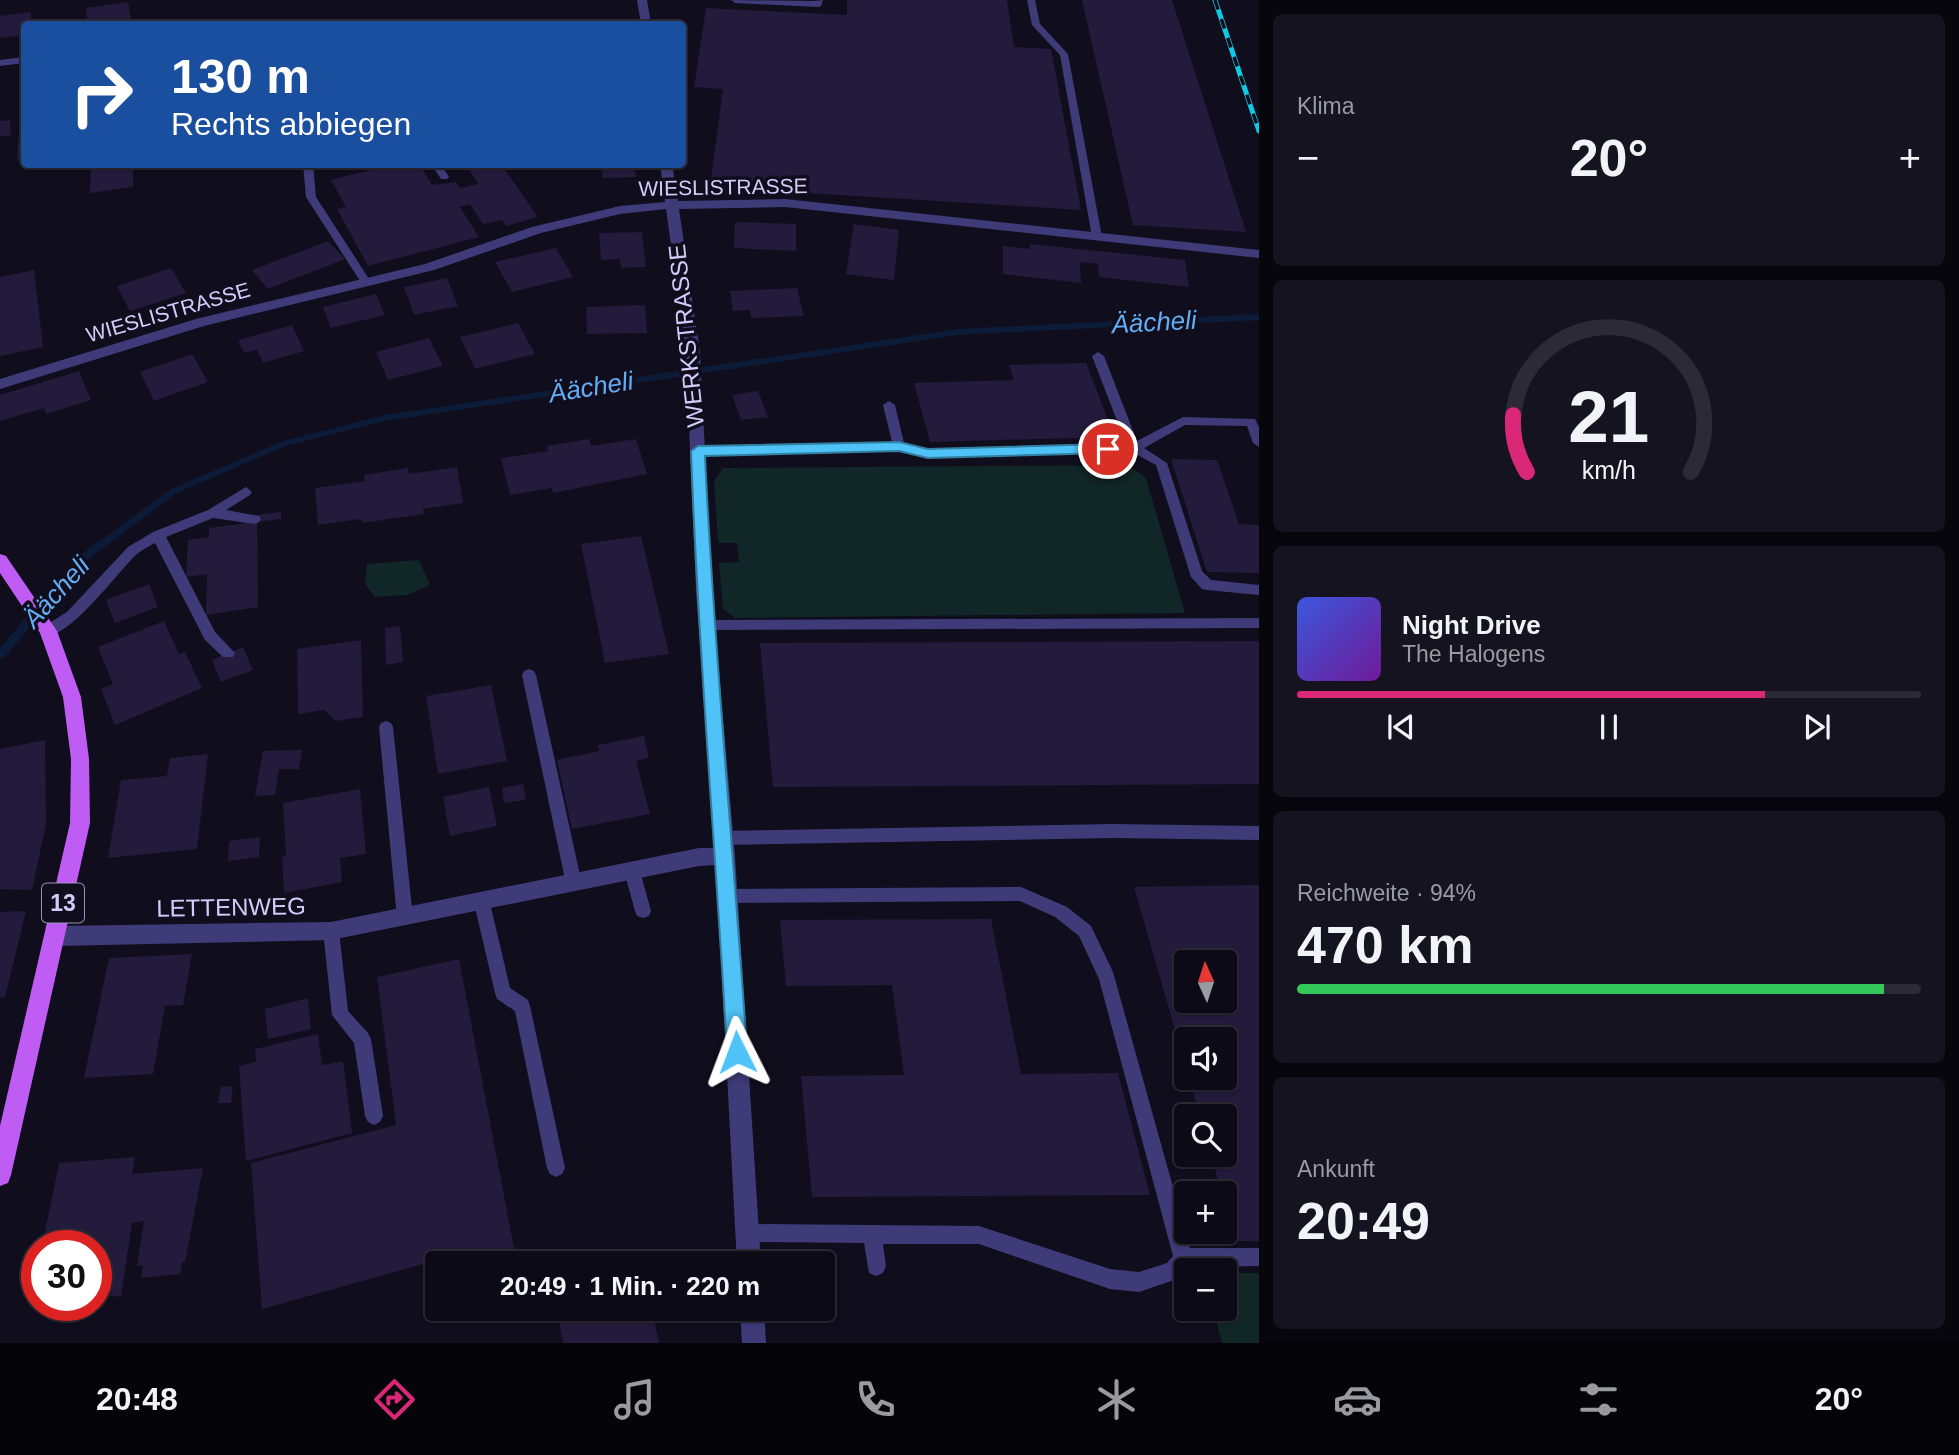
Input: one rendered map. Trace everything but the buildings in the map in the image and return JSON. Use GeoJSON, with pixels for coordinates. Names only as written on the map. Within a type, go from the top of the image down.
{"type":"FeatureCollection","features":[{"type":"Feature","properties":{"kind":"main road","name":"13"},"geometry":{"type":"LineString","coordinates":[[0,560],[48,631],[72,697],[80,759],[80,823],[0,1175]]}},
{"type":"Feature","properties":{"kind":"street"},"geometry":{"type":"LineString","coordinates":[[642,0],[646,21]]}},
{"type":"Feature","properties":{"kind":"street","name":"WERKSTRASSE"},"geometry":{"type":"LineString","coordinates":[[666,168],[693,352],[706,625],[725,847],[749,1251]]}},
{"type":"Feature","properties":{"kind":"street","name":"WIESLISTRASSE"},"geometry":{"type":"LineString","coordinates":[[0,384],[201,322],[429,267],[537,230],[621,210],[671,205],[785,203],[1259,254]]}},
{"type":"Feature","properties":{"kind":"street","name":"LETTENWEG"},"geometry":{"type":"LineString","coordinates":[[56,936],[331,931],[574,884],[699,857],[725,847]]}},
{"type":"Feature","properties":{"kind":"street"},"geometry":{"type":"LineString","coordinates":[[753,1321],[754,1343]]}},
{"type":"Feature","properties":{"kind":"lane"},"geometry":{"type":"LineString","coordinates":[[735,0],[818,4],[819,0]]}},
{"type":"Feature","properties":{"kind":"lane"},"geometry":{"type":"LineString","coordinates":[[1031,0],[1036,26],[1064,54],[1097,237]]}},
{"type":"Feature","properties":{"kind":"lane"},"geometry":{"type":"LineString","coordinates":[[0,63],[21,60]]}},
{"type":"Feature","properties":{"kind":"lane"},"geometry":{"type":"LineString","coordinates":[[308,168],[311,197],[366,282]]}},
{"type":"Feature","properties":{"kind":"lane"},"geometry":{"type":"LineString","coordinates":[[438,168],[444,177]]}},
{"type":"Feature","properties":{"kind":"lane"},"geometry":{"type":"LineString","coordinates":[[1098,356],[1134,448],[1161,463],[1196,573],[1207,585],[1259,590]]}},
{"type":"Feature","properties":{"kind":"lane"},"geometry":{"type":"LineString","coordinates":[[889,405],[899,446]]}},
{"type":"Feature","properties":{"kind":"lane"},"geometry":{"type":"LineString","coordinates":[[698,451],[899,446],[928,454],[1134,448],[1183,421],[1251,422],[1259,443]]}},
{"type":"Feature","properties":{"kind":"lane"},"geometry":{"type":"LineString","coordinates":[[48,631],[72,616],[133,550],[158,535],[212,513],[246,492]]}},
{"type":"Feature","properties":{"kind":"lane"},"geometry":{"type":"LineString","coordinates":[[212,513],[255,519]]}},
{"type":"Feature","properties":{"kind":"lane"},"geometry":{"type":"LineString","coordinates":[[158,535],[210,636],[228,653]]}},
{"type":"Feature","properties":{"kind":"lane"},"geometry":{"type":"LineString","coordinates":[[706,625],[1259,623]]}},
{"type":"Feature","properties":{"kind":"lane"},"geometry":{"type":"LineString","coordinates":[[529,675],[574,884]]}},
{"type":"Feature","properties":{"kind":"lane"},"geometry":{"type":"LineString","coordinates":[[386,727],[405,918]]}},
{"type":"Feature","properties":{"kind":"lane"},"geometry":{"type":"LineString","coordinates":[[725,847],[1113,831],[1259,833]]}},
{"type":"Feature","properties":{"kind":"lane"},"geometry":{"type":"LineString","coordinates":[[632,871],[643,911]]}},
{"type":"Feature","properties":{"kind":"lane"},"geometry":{"type":"LineString","coordinates":[[727,896],[1021,894],[1061,912],[1085,931],[1107,978],[1182,1258],[1259,1257]]}},
{"type":"Feature","properties":{"kind":"lane"},"geometry":{"type":"LineString","coordinates":[[482,903],[503,993],[522,1006],[556,1168]]}},
{"type":"Feature","properties":{"kind":"lane"},"geometry":{"type":"LineString","coordinates":[[331,931],[341,1015],[362,1039],[374,1116]]}},
{"type":"Feature","properties":{"kind":"lane"},"geometry":{"type":"LineString","coordinates":[[748,1233],[979,1235],[1110,1279],[1139,1283],[1174,1270]]}},
{"type":"Feature","properties":{"kind":"lane"},"geometry":{"type":"LineString","coordinates":[[872,1234],[876,1266]]}},
{"type":"Feature","properties":{"kind":"green space"},"geometry":{"type":"Polygon","coordinates":[[[1129,465],[1146,478],[1185,613],[735,618],[723,609],[719,563],[739,562],[737,543],[718,543],[714,481],[723,468],[1129,465]]]}},
{"type":"Feature","properties":{"kind":"green space"},"geometry":{"type":"Polygon","coordinates":[[[419,560],[430,585],[407,595],[375,597],[365,584],[367,564],[419,560]]]}},
{"type":"Feature","properties":{"kind":"green space"},"geometry":{"type":"Polygon","coordinates":[[[1237,1273],[1259,1273],[1259,1343],[1222,1343],[1216,1321],[1237,1321],[1237,1273]]]}},
{"type":"Feature","properties":{"kind":"waterway","name":"Äächeli"},"geometry":{"type":"LineString","coordinates":[[0,655],[82,559],[174,491],[283,444],[385,418],[958,332],[1259,317]]}},
{"type":"Feature","properties":{"kind":"railway"},"geometry":{"type":"LineString","coordinates":[[1215,0],[1259,131]]}},
{"type":"Feature","properties":{"kind":"route"},"geometry":{"type":"LineString","coordinates":[[737,1052],[726,856],[704,591],[698,451],[899,446],[928,454],[1108,449]]}}]}
